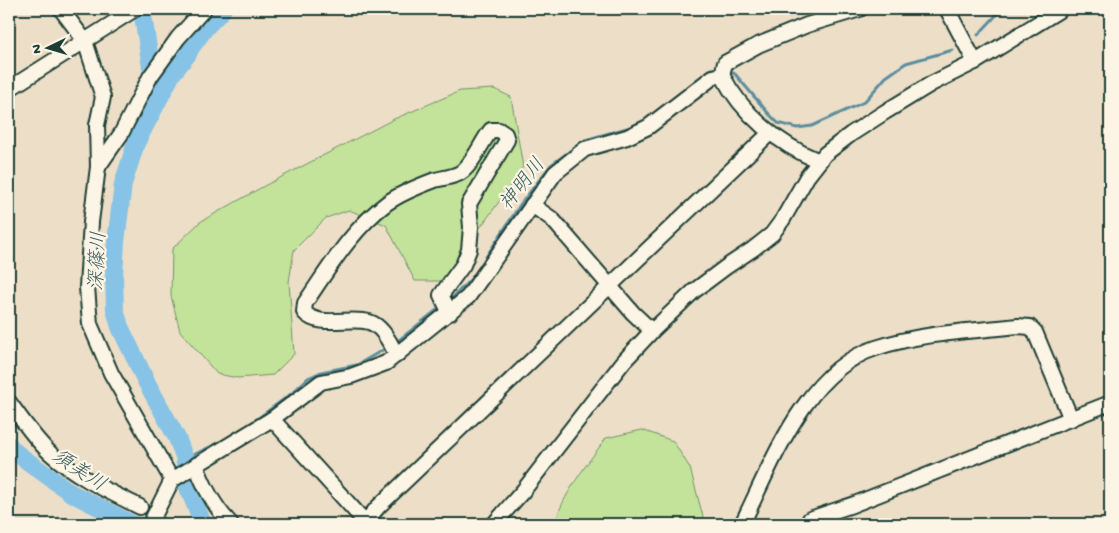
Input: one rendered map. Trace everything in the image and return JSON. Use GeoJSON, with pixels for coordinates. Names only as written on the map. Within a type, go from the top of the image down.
{"type":"FeatureCollection","features":[{"type":"Feature","properties":{"kind":"street"},"geometry":{"type":"LineString","coordinates":[[61,9],[85,41],[103,97],[97,125],[98,167],[91,222],[87,287],[90,324],[111,373],[172,480]]}},
{"type":"Feature","properties":{"kind":"street"},"geometry":{"type":"LineString","coordinates":[[9,89],[134,9]]}},
{"type":"Feature","properties":{"kind":"street"},"geometry":{"type":"LineString","coordinates":[[98,167],[121,134],[150,77],[178,38],[204,9]]}},
{"type":"Feature","properties":{"kind":"street"},"geometry":{"type":"LineString","coordinates":[[150,524],[172,480],[272,419],[321,382],[351,376],[386,363],[393,350],[448,308],[468,297],[555,172],[585,149],[648,128],[758,44],[860,9]]}},
{"type":"Feature","properties":{"kind":"street"},"geometry":{"type":"LineString","coordinates":[[947,9],[975,62]]}},
{"type":"Feature","properties":{"kind":"street"},"geometry":{"type":"LineString","coordinates":[[494,524],[552,456],[624,361],[652,331],[694,291],[772,234],[819,161],[851,134],[884,112],[931,84],[975,62],[1061,9]]}},
{"type":"Feature","properties":{"kind":"street"},"geometry":{"type":"LineString","coordinates":[[723,69],[735,98],[770,133],[800,153],[819,161]]}},
{"type":"Feature","properties":{"kind":"street"},"geometry":{"type":"LineString","coordinates":[[393,350],[382,331],[370,322],[309,318],[304,312],[305,303],[346,244],[370,217],[388,202],[409,191],[435,180],[461,173],[468,166],[491,130],[499,130],[505,134],[507,140],[469,204],[471,227],[469,250],[463,265],[442,295],[448,308]]}},
{"type":"Feature","properties":{"kind":"street"},"geometry":{"type":"LineString","coordinates":[[272,419],[366,523],[386,500],[770,133]]}},
{"type":"Feature","properties":{"kind":"street"},"geometry":{"type":"LineString","coordinates":[[532,205],[552,219],[652,331]]}},
{"type":"Feature","properties":{"kind":"street"},"geometry":{"type":"LineString","coordinates":[[742,524],[792,424],[814,390],[833,372],[850,360],[874,348],[914,338],[1018,326],[1030,327],[1035,332],[1071,419]]}},
{"type":"Feature","properties":{"kind":"street"},"geometry":{"type":"LineString","coordinates":[[9,402],[26,426],[51,454],[106,490],[140,507]]}},
{"type":"Feature","properties":{"kind":"street"},"geometry":{"type":"LineString","coordinates":[[810,519],[852,505],[1110,403]]}},
{"type":"Feature","properties":{"kind":"street"},"geometry":{"type":"LineString","coordinates":[[196,465],[202,481],[221,514],[231,524]]}},
{"type":"Feature","properties":{"kind":"green space"},"geometry":{"type":"Polygon","coordinates":[[[494,89],[511,97],[523,167],[441,281],[415,281],[386,225],[349,210],[326,218],[294,250],[289,282],[294,354],[273,375],[238,378],[217,374],[180,331],[171,296],[172,249],[200,222],[266,185],[394,119],[460,91],[494,89]]]}},
{"type":"Feature","properties":{"kind":"green space"},"geometry":{"type":"Polygon","coordinates":[[[642,430],[673,441],[690,468],[705,524],[556,524],[558,514],[569,492],[606,438],[642,430]]]}},
{"type":"Feature","properties":{"kind":"waterway"},"geometry":{"type":"LineString","coordinates":[[142,9],[154,87]]}},
{"type":"Feature","properties":{"kind":"waterway","name":"深篠川"},"geometry":{"type":"LineString","coordinates":[[203,524],[185,480],[185,459],[177,438],[147,383],[120,327],[115,309],[114,276],[123,184],[136,143],[172,74],[206,27],[223,9]]}},
{"type":"Feature","properties":{"kind":"waterway","name":"神明川"},"geometry":{"type":"LineString","coordinates":[[978,35],[1002,9]]}},
{"type":"Feature","properties":{"kind":"waterway","name":"神明川"},"geometry":{"type":"LineString","coordinates":[[728,70],[735,74],[778,123],[797,128],[812,126],[864,102],[886,77],[906,63],[953,50]]}},
{"type":"Feature","properties":{"kind":"waterway","name":"神明川"},"geometry":{"type":"LineString","coordinates":[[668,103],[711,69],[719,68]]}},
{"type":"Feature","properties":{"kind":"waterway","name":"神明川"},"geometry":{"type":"LineString","coordinates":[[449,301],[473,277],[520,205],[551,165],[585,140],[634,126]]}},
{"type":"Feature","properties":{"kind":"waterway","name":"神明川"},"geometry":{"type":"LineString","coordinates":[[394,344],[442,306]]}},
{"type":"Feature","properties":{"kind":"waterway","name":"神明川"},"geometry":{"type":"LineString","coordinates":[[246,427],[291,394],[308,378],[321,372],[357,365],[388,347]]}},
{"type":"Feature","properties":{"kind":"waterway","name":"神明川"},"geometry":{"type":"LineString","coordinates":[[185,459],[228,438]]}},
{"type":"Feature","properties":{"kind":"waterway","name":"須美川"},"geometry":{"type":"LineString","coordinates":[[9,445],[15,452],[71,493],[132,524]]}}]}
